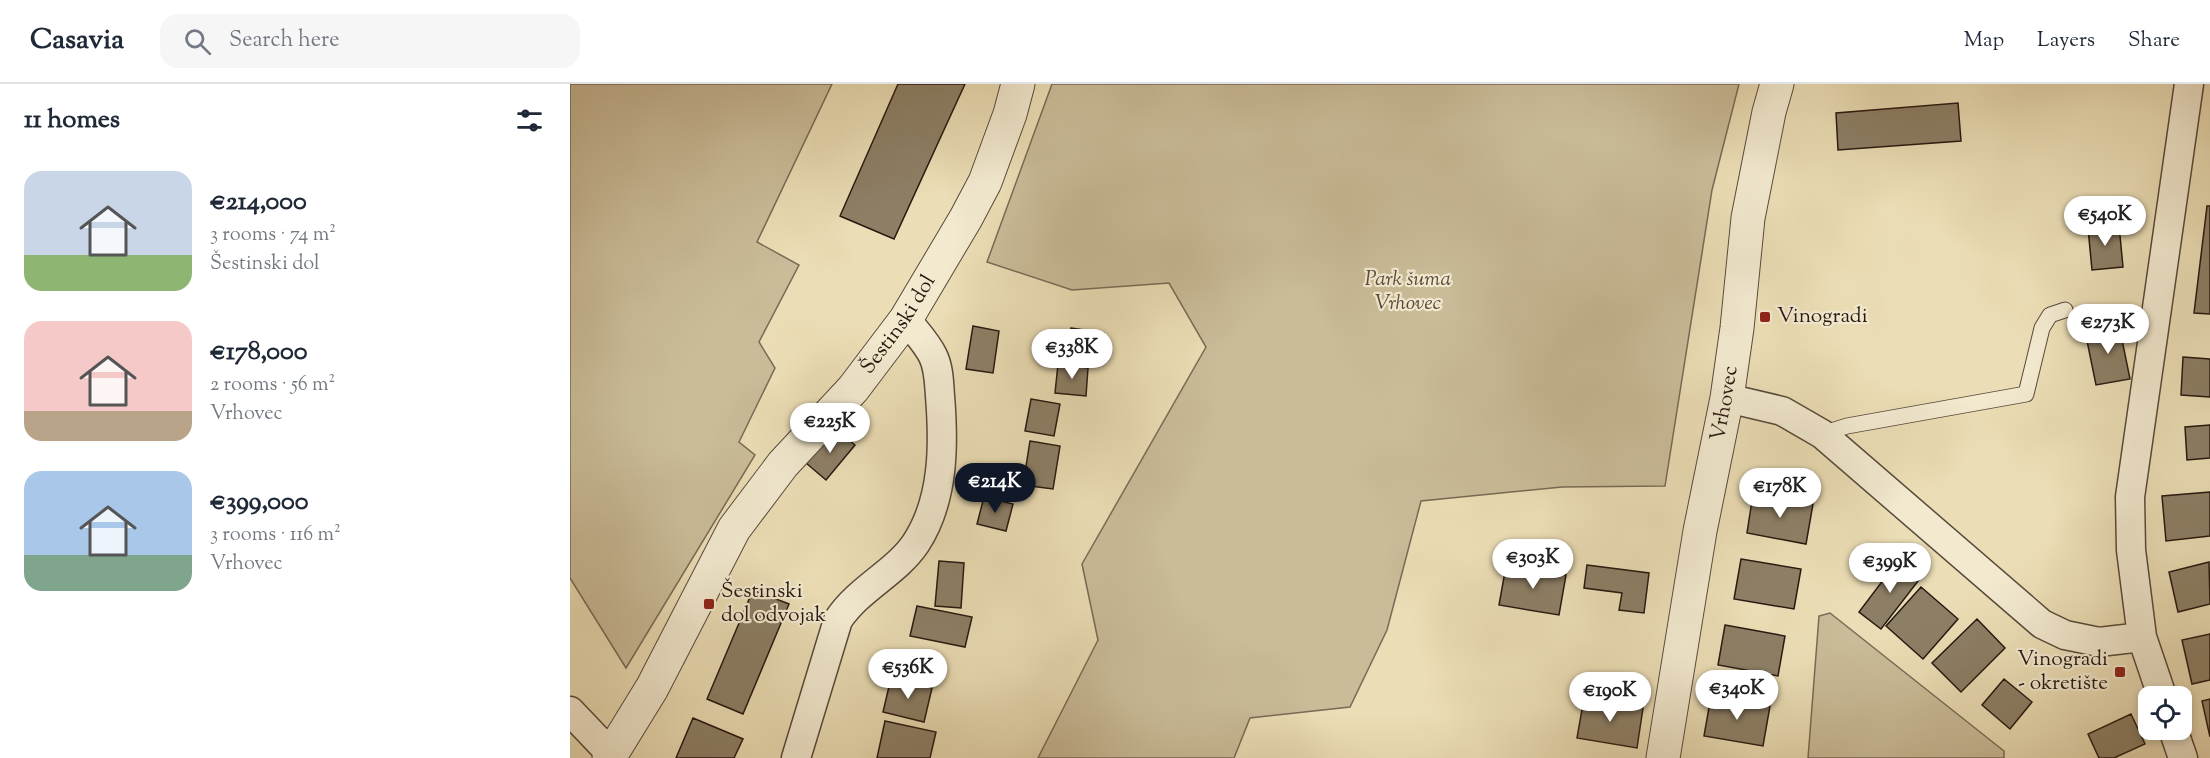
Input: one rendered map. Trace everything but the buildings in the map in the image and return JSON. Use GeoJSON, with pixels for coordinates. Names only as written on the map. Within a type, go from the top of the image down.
{"type":"FeatureCollection","features":[{"type":"Feature","properties":{"kind":"street","name":"Šestinski dol"},"geometry":{"type":"LineString","coordinates":[[610,756],[652,688],[734,528],[783,464],[853,389],[906,319],[985,182],[1010,114],[1018,84]]}},
{"type":"Feature","properties":{"kind":"street","name":"Vrhovec"},"geometry":{"type":"LineString","coordinates":[[1663,758],[1700,531],[1726,398],[1737,328],[1748,218],[1777,84]]}},
{"type":"Feature","properties":{"kind":"street"},"geometry":{"type":"LineString","coordinates":[[2159,686],[2142,637],[2131,549],[2130,497],[2188,84]]}},
{"type":"Feature","properties":{"kind":"street"},"geometry":{"type":"LineString","coordinates":[[796,758],[838,620],[849,603],[892,568],[916,543],[931,512],[943,458],[939,376],[934,356],[906,319]]}},
{"type":"Feature","properties":{"kind":"street"},"geometry":{"type":"LineString","coordinates":[[1726,398],[1782,411],[1822,434],[2042,624],[2065,635],[2099,642],[2142,637]]}},
{"type":"Feature","properties":{"kind":"street"},"geometry":{"type":"LineString","coordinates":[[570,711],[610,756]]}},
{"type":"Feature","properties":{"kind":"street"},"geometry":{"type":"LineString","coordinates":[[2177,740],[2183,758]]}},
{"type":"Feature","properties":{"kind":"lane"},"geometry":{"type":"LineString","coordinates":[[1822,434],[1848,426],[2026,394],[2042,328],[2050,315],[2065,309]]}},
{"type":"Feature","properties":{"kind":"green space"},"geometry":{"type":"Polygon","coordinates":[[[570,84],[832,84],[757,242],[799,265],[759,342],[775,368],[739,442],[755,455],[626,668],[570,578],[570,84]]]}},
{"type":"Feature","properties":{"kind":"green space","name":"Park šuma Vrhovec"},"geometry":{"type":"Polygon","coordinates":[[[1052,84],[1739,84],[1712,190],[1665,486],[1562,487],[1421,501],[1387,630],[1350,707],[1250,718],[1234,758],[1038,758],[1098,640],[1082,564],[1206,347],[1169,283],[1072,290],[987,262],[1052,84]]]}},
{"type":"Feature","properties":{"kind":"green space"},"geometry":{"type":"Polygon","coordinates":[[[1830,613],[2004,751],[2004,758],[1808,758],[1819,616],[1830,613]]]}},
{"type":"Feature","properties":{"kind":"place","name":"Vinogradi"},"geometry":{"type":"Point","coordinates":[1765,317]}},
{"type":"Feature","properties":{"kind":"place","name":"Šestinski dol odvojak"},"geometry":{"type":"Point","coordinates":[709,604]}},
{"type":"Feature","properties":{"kind":"place","name":"Vinogradi - okretište"},"geometry":{"type":"Point","coordinates":[2120,672]}}]}
